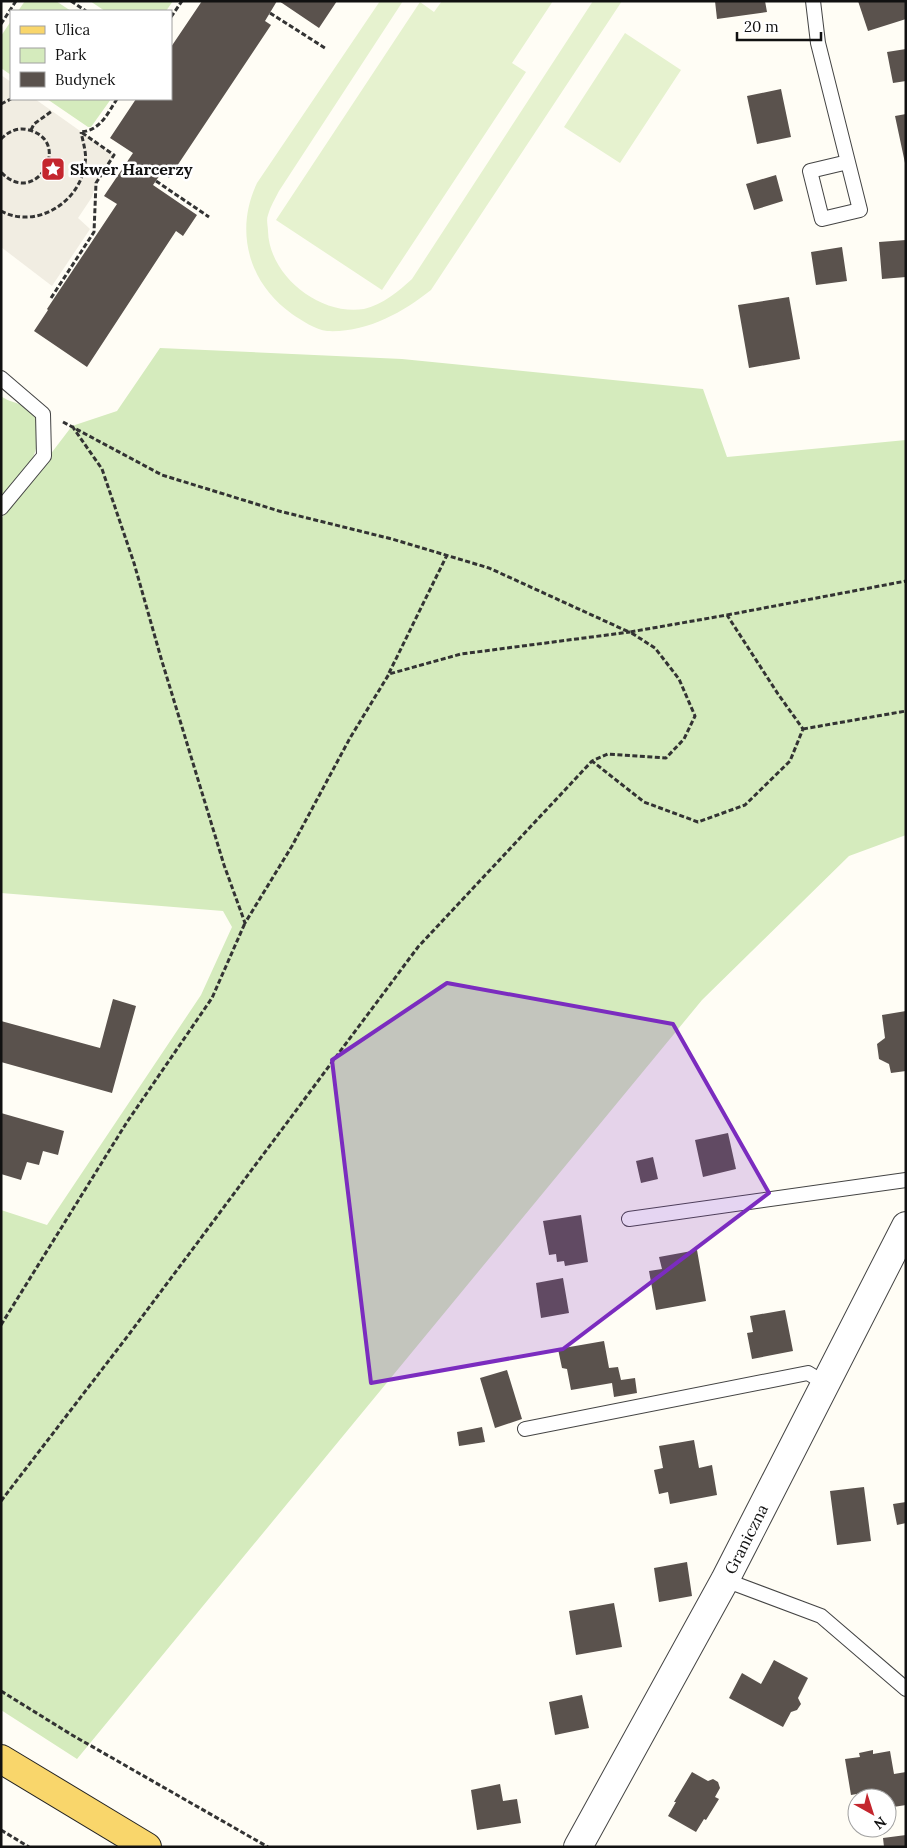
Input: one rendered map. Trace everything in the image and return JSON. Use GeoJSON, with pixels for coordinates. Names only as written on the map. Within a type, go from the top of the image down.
{"type":"FeatureCollection","features":[{"type":"Feature","properties":{"kind":"main road"},"geometry":{"type":"LineString","coordinates":[[1,1759],[147,1847]]}},
{"type":"Feature","properties":{"kind":"street","name":"Graniczna"},"geometry":{"type":"LineString","coordinates":[[578,1847],[725,1580],[906,1226]]}},
{"type":"Feature","properties":{"kind":"lane"},"geometry":{"type":"LineString","coordinates":[[813,1],[818,43],[848,162],[860,210],[822,219],[810,171],[848,162]]}},
{"type":"Feature","properties":{"kind":"lane"},"geometry":{"type":"LineString","coordinates":[[1,378],[43,414],[44,456],[1,508]]}},
{"type":"Feature","properties":{"kind":"lane"},"geometry":{"type":"LineString","coordinates":[[629,1219],[906,1180]]}},
{"type":"Feature","properties":{"kind":"lane"},"geometry":{"type":"LineString","coordinates":[[525,1429],[808,1373],[826,1384]]}},
{"type":"Feature","properties":{"kind":"lane"},"geometry":{"type":"LineString","coordinates":[[725,1580],[821,1616],[906,1690]]}},
{"type":"Feature","properties":{"kind":"path"},"geometry":{"type":"LineString","coordinates":[[71,1],[84,10]]}},
{"type":"Feature","properties":{"kind":"path"},"geometry":{"type":"LineString","coordinates":[[172,16],[182,1]]}},
{"type":"Feature","properties":{"kind":"path"},"geometry":{"type":"LineString","coordinates":[[1,24],[10,10]]}},
{"type":"Feature","properties":{"kind":"path"},"geometry":{"type":"LineString","coordinates":[[270,13],[325,48]]}},
{"type":"Feature","properties":{"kind":"path"},"geometry":{"type":"LineString","coordinates":[[81,132],[90,131],[99,126],[116,100]]}},
{"type":"Feature","properties":{"kind":"path"},"geometry":{"type":"LineString","coordinates":[[31,130],[34,124],[52,111]]}},
{"type":"Feature","properties":{"kind":"path"},"geometry":{"type":"LineString","coordinates":[[1,140],[11,131],[17,129],[31,130],[44,140],[48,147],[48,163],[39,177],[32,181],[24,183],[8,178],[1,172]]}},
{"type":"Feature","properties":{"kind":"path"},"geometry":{"type":"LineString","coordinates":[[1,211],[8,215],[26,218],[41,215],[66,200],[76,189],[86,163],[81,132]]}},
{"type":"Feature","properties":{"kind":"path"},"geometry":{"type":"LineString","coordinates":[[51,298],[94,232],[96,183],[114,155],[81,132]]}},
{"type":"Feature","properties":{"kind":"path"},"geometry":{"type":"LineString","coordinates":[[156,181],[209,217]]}},
{"type":"Feature","properties":{"kind":"path"},"geometry":{"type":"LineString","coordinates":[[1,1501],[130,1333],[418,947],[592,761],[608,754],[666,758],[684,740],[695,716],[679,679],[655,648],[630,632],[489,568],[392,539],[279,511],[162,475],[72,426],[102,469],[134,563],[224,864],[245,923]]}},
{"type":"Feature","properties":{"kind":"path"},"geometry":{"type":"LineString","coordinates":[[1,1325],[128,1122],[212,998],[245,923],[292,846],[350,738],[388,674],[447,555]]}},
{"type":"Feature","properties":{"kind":"path"},"geometry":{"type":"LineString","coordinates":[[388,674],[461,654],[630,632],[906,581]]}},
{"type":"Feature","properties":{"kind":"path"},"geometry":{"type":"LineString","coordinates":[[727,615],[803,729]]}},
{"type":"Feature","properties":{"kind":"path"},"geometry":{"type":"LineString","coordinates":[[803,729],[906,711]]}},
{"type":"Feature","properties":{"kind":"path"},"geometry":{"type":"LineString","coordinates":[[592,761],[644,802],[698,822],[745,805],[790,761],[803,729]]}},
{"type":"Feature","properties":{"kind":"path"},"geometry":{"type":"LineString","coordinates":[[1,1691],[72,1735],[268,1847]]}},
{"type":"Feature","properties":{"kind":"path"},"geometry":{"type":"LineString","coordinates":[[1,1830],[29,1847]]}},
{"type":"Feature","properties":{"kind":"highlighted area"},"geometry":{"type":"Polygon","coordinates":[[[447,983],[673,1024],[769,1193],[563,1349],[371,1383],[332,1060],[447,983]]]}},
{"type":"Feature","properties":{"kind":"green space"},"geometry":{"type":"Polygon","coordinates":[[[25,1],[56,1],[70,10],[19,10],[25,1]]]}},
{"type":"Feature","properties":{"kind":"green space"},"geometry":{"type":"Polygon","coordinates":[[[90,1],[173,1],[167,10],[104,10],[90,1]]]}},
{"type":"Feature","properties":{"kind":"green space"},"geometry":{"type":"Polygon","coordinates":[[[380,1],[403,1],[279,191],[267,219],[271,247],[277,263],[287,277],[314,299],[330,306],[347,309],[364,309],[384,301],[412,279],[593,1],[622,1],[431,290],[396,314],[383,320],[356,329],[327,331],[313,327],[292,314],[277,302],[265,288],[256,272],[247,238],[250,201],[257,183],[380,1]]]}},
{"type":"Feature","properties":{"kind":"green space"},"geometry":{"type":"Polygon","coordinates":[[[442,1],[553,1],[512,63],[526,72],[382,290],[276,220],[420,2],[434,12],[442,1]]]}},
{"type":"Feature","properties":{"kind":"green space"},"geometry":{"type":"Polygon","coordinates":[[[10,22],[10,74],[1,68],[1,36],[10,22]]]}},
{"type":"Feature","properties":{"kind":"green space"},"geometry":{"type":"Polygon","coordinates":[[[625,33],[681,70],[620,163],[564,127],[625,33]]]}},
{"type":"Feature","properties":{"kind":"green space"},"geometry":{"type":"Polygon","coordinates":[[[48,100],[110,100],[91,127],[88,127],[48,100]]]}},
{"type":"Feature","properties":{"kind":"green space"},"geometry":{"type":"Polygon","coordinates":[[[160,348],[402,359],[703,389],[727,457],[906,440],[906,835],[849,856],[702,1000],[77,1759],[1,1710],[1,1210],[47,1225],[201,995],[232,927],[223,911],[1,893],[1,519],[72,426],[117,411],[160,348]]]}},
{"type":"Feature","properties":{"kind":"green space"},"geometry":{"type":"Polygon","coordinates":[[[1,396],[32,410],[36,416],[38,441],[32,460],[22,476],[1,499],[1,396]]]}},
{"type":"Feature","properties":{"kind":"shaded area","name":"Skwer Harcerzy"},"geometry":{"type":"Polygon","coordinates":[[[1,75],[10,81],[10,100],[36,100],[114,155],[96,183],[92,197],[78,218],[90,229],[52,286],[1,247],[1,75]]]}},
{"type":"Feature","properties":{"kind":"building"},"geometry":{"type":"Polygon","coordinates":[[[202,1],[277,1],[265,21],[271,25],[169,178],[162,172],[153,185],[197,215],[183,236],[176,231],[87,367],[34,331],[117,204],[104,196],[133,153],[110,138],[135,100],[172,100],[172,46],[202,1]]]}},
{"type":"Feature","properties":{"kind":"building"},"geometry":{"type":"Polygon","coordinates":[[[279,1],[337,1],[319,28],[279,1]]]}},
{"type":"Feature","properties":{"kind":"building"},"geometry":{"type":"Polygon","coordinates":[[[715,1],[765,1],[767,12],[717,19],[715,1]]]}},
{"type":"Feature","properties":{"kind":"building"},"geometry":{"type":"Polygon","coordinates":[[[858,1],[906,1],[906,19],[868,31],[858,1]]]}},
{"type":"Feature","properties":{"kind":"building"},"geometry":{"type":"Polygon","coordinates":[[[906,49],[906,81],[893,83],[887,52],[906,49]]]}},
{"type":"Feature","properties":{"kind":"building"},"geometry":{"type":"Polygon","coordinates":[[[781,89],[791,137],[757,144],[747,96],[781,89]]]}},
{"type":"Feature","properties":{"kind":"building"},"geometry":{"type":"Polygon","coordinates":[[[906,114],[906,163],[905,163],[895,116],[906,114]]]}},
{"type":"Feature","properties":{"kind":"building"},"geometry":{"type":"Polygon","coordinates":[[[776,175],[783,201],[754,210],[746,184],[776,175]]]}},
{"type":"Feature","properties":{"kind":"building"},"geometry":{"type":"Polygon","coordinates":[[[906,240],[906,277],[882,279],[879,242],[906,240]]]}},
{"type":"Feature","properties":{"kind":"building"},"geometry":{"type":"Polygon","coordinates":[[[842,247],[847,281],[816,285],[811,252],[842,247]]]}},
{"type":"Feature","properties":{"kind":"building"},"geometry":{"type":"Polygon","coordinates":[[[789,297],[800,359],[749,368],[738,305],[789,297]]]}},
{"type":"Feature","properties":{"kind":"building"},"geometry":{"type":"Polygon","coordinates":[[[113,999],[136,1006],[112,1093],[1,1062],[1,1021],[100,1048],[113,999]]]}},
{"type":"Feature","properties":{"kind":"building"},"geometry":{"type":"Polygon","coordinates":[[[906,1011],[906,1071],[891,1073],[889,1064],[879,1059],[877,1044],[885,1038],[882,1015],[906,1011]]]}},
{"type":"Feature","properties":{"kind":"building"},"geometry":{"type":"Polygon","coordinates":[[[1,1113],[64,1131],[58,1155],[43,1151],[39,1165],[27,1162],[21,1180],[1,1174],[1,1113]]]}},
{"type":"Feature","properties":{"kind":"building"},"geometry":{"type":"Polygon","coordinates":[[[728,1133],[736,1169],[703,1177],[695,1140],[728,1133]]]}},
{"type":"Feature","properties":{"kind":"building"},"geometry":{"type":"Polygon","coordinates":[[[653,1157],[658,1179],[641,1183],[636,1161],[653,1157]]]}},
{"type":"Feature","properties":{"kind":"building"},"geometry":{"type":"Polygon","coordinates":[[[581,1215],[588,1262],[565,1266],[564,1261],[557,1262],[556,1254],[549,1255],[543,1221],[581,1215]]]}},
{"type":"Feature","properties":{"kind":"building"},"geometry":{"type":"Polygon","coordinates":[[[697,1250],[706,1301],[656,1310],[649,1271],[662,1269],[659,1257],[697,1250]]]}},
{"type":"Feature","properties":{"kind":"building"},"geometry":{"type":"Polygon","coordinates":[[[563,1278],[569,1313],[541,1318],[536,1283],[563,1278]]]}},
{"type":"Feature","properties":{"kind":"building"},"geometry":{"type":"Polygon","coordinates":[[[785,1310],[793,1351],[752,1359],[747,1333],[753,1332],[750,1316],[785,1310]]]}},
{"type":"Feature","properties":{"kind":"building"},"geometry":{"type":"Polygon","coordinates":[[[604,1341],[609,1368],[618,1367],[621,1380],[635,1378],[637,1393],[614,1397],[612,1383],[571,1390],[567,1369],[562,1368],[558,1349],[604,1341]]]}},
{"type":"Feature","properties":{"kind":"building"},"geometry":{"type":"Polygon","coordinates":[[[507,1370],[522,1419],[495,1428],[480,1378],[507,1370]]]}},
{"type":"Feature","properties":{"kind":"building"},"geometry":{"type":"Polygon","coordinates":[[[482,1427],[485,1442],[459,1446],[457,1432],[482,1427]]]}},
{"type":"Feature","properties":{"kind":"building"},"geometry":{"type":"Polygon","coordinates":[[[694,1440],[699,1468],[712,1465],[717,1495],[670,1504],[668,1492],[659,1494],[654,1470],[663,1468],[659,1446],[694,1440]]]}},
{"type":"Feature","properties":{"kind":"building"},"geometry":{"type":"Polygon","coordinates":[[[864,1487],[871,1541],[837,1545],[830,1491],[864,1487]]]}},
{"type":"Feature","properties":{"kind":"building"},"geometry":{"type":"Polygon","coordinates":[[[906,1502],[906,1523],[897,1525],[893,1504],[906,1502]]]}},
{"type":"Feature","properties":{"kind":"building"},"geometry":{"type":"Polygon","coordinates":[[[687,1562],[692,1596],[659,1602],[654,1568],[687,1562]]]}},
{"type":"Feature","properties":{"kind":"building"},"geometry":{"type":"Polygon","coordinates":[[[614,1603],[622,1647],[576,1655],[569,1611],[614,1603]]]}},
{"type":"Feature","properties":{"kind":"building"},"geometry":{"type":"Polygon","coordinates":[[[774,1660],[808,1678],[798,1698],[801,1704],[797,1710],[791,1712],[783,1727],[729,1698],[742,1673],[761,1684],[774,1660]]]}},
{"type":"Feature","properties":{"kind":"building"},"geometry":{"type":"Polygon","coordinates":[[[582,1695],[589,1728],[555,1735],[549,1702],[582,1695]]]}},
{"type":"Feature","properties":{"kind":"building"},"geometry":{"type":"Polygon","coordinates":[[[873,1750],[873,1754],[890,1751],[894,1774],[906,1772],[906,1805],[897,1806],[897,1788],[850,1788],[845,1759],[860,1757],[859,1753],[873,1750]]]}},
{"type":"Feature","properties":{"kind":"building"},"geometry":{"type":"Polygon","coordinates":[[[692,1772],[708,1781],[713,1779],[718,1782],[720,1788],[715,1797],[719,1799],[696,1832],[668,1816],[692,1772]]]}},
{"type":"Feature","properties":{"kind":"building"},"geometry":{"type":"Polygon","coordinates":[[[500,1784],[503,1801],[517,1799],[521,1823],[477,1830],[471,1790],[500,1784]]]}},
{"type":"Feature","properties":{"kind":"building"},"geometry":{"type":"Polygon","coordinates":[[[906,1835],[906,1847],[884,1847],[883,1838],[897,1838],[897,1836],[906,1835]]]}},
{"type":"Feature","properties":{"kind":"place","name":"Skwer Harcerzy"},"geometry":{"type":"Point","coordinates":[53,169]}}]}
